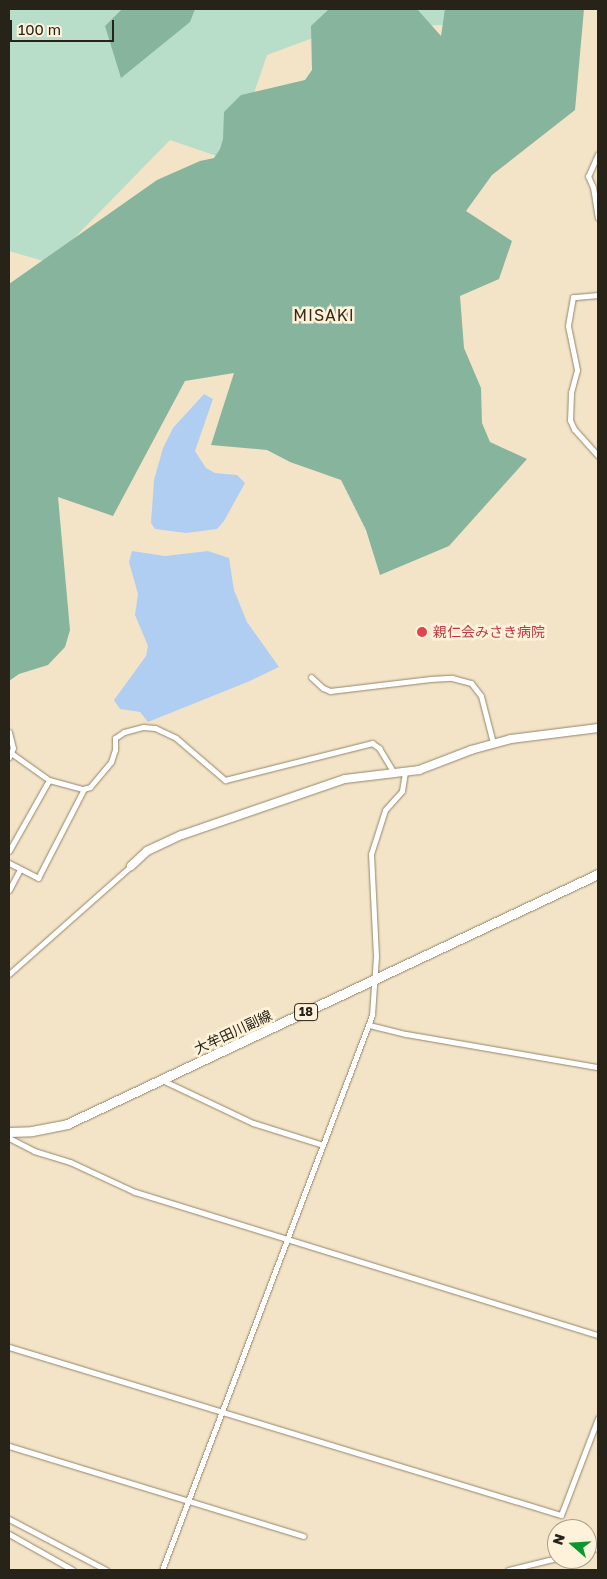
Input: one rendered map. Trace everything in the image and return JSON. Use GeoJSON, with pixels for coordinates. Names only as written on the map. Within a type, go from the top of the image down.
{"type":"FeatureCollection","features":[{"type":"Feature","properties":{"kind":"main road","name":"大牟田川副線"},"geometry":{"type":"LineString","coordinates":[[9,1132],[32,1131],[67,1124],[598,874]]}},
{"type":"Feature","properties":{"kind":"street"},"geometry":{"type":"LineString","coordinates":[[598,154],[588,176],[593,187],[598,218]]}},
{"type":"Feature","properties":{"kind":"street"},"geometry":{"type":"LineString","coordinates":[[598,296],[574,297],[568,326],[577,370],[571,393],[570,420],[574,429],[598,456]]}},
{"type":"Feature","properties":{"kind":"street"},"geometry":{"type":"LineString","coordinates":[[310,677],[323,688],[330,691],[430,679],[452,678],[471,683],[481,696],[493,743]]}},
{"type":"Feature","properties":{"kind":"street"},"geometry":{"type":"LineString","coordinates":[[9,732],[13,748],[10,755],[49,780],[84,789],[90,787],[111,762],[115,750],[115,738],[124,732],[142,728],[155,728],[176,738],[225,780],[372,743],[379,748],[394,773]]}},
{"type":"Feature","properties":{"kind":"street"},"geometry":{"type":"LineString","coordinates":[[9,974],[153,848],[345,779],[405,772],[437,764],[493,743],[535,735],[598,728]]}},
{"type":"Feature","properties":{"kind":"street"},"geometry":{"type":"LineString","coordinates":[[162,1570],[369,1025],[376,979],[371,854],[385,810],[402,791],[405,772]]}},
{"type":"Feature","properties":{"kind":"street"},"geometry":{"type":"LineString","coordinates":[[9,851],[49,780]]}},
{"type":"Feature","properties":{"kind":"street"},"geometry":{"type":"LineString","coordinates":[[9,863],[38,878],[84,789]]}},
{"type":"Feature","properties":{"kind":"street"},"geometry":{"type":"LineString","coordinates":[[9,890],[20,869]]}},
{"type":"Feature","properties":{"kind":"street"},"geometry":{"type":"LineString","coordinates":[[369,1025],[406,1034],[598,1067]]}},
{"type":"Feature","properties":{"kind":"street"},"geometry":{"type":"LineString","coordinates":[[162,1080],[253,1123],[323,1145]]}},
{"type":"Feature","properties":{"kind":"street"},"geometry":{"type":"LineString","coordinates":[[9,1138],[34,1151],[70,1162],[135,1192],[598,1335]]}},
{"type":"Feature","properties":{"kind":"street"},"geometry":{"type":"LineString","coordinates":[[9,1347],[561,1515],[598,1418]]}},
{"type":"Feature","properties":{"kind":"street"},"geometry":{"type":"LineString","coordinates":[[9,1446],[304,1536]]}},
{"type":"Feature","properties":{"kind":"street"},"geometry":{"type":"LineString","coordinates":[[9,1519],[106,1570]]}},
{"type":"Feature","properties":{"kind":"street"},"geometry":{"type":"LineString","coordinates":[[9,1534],[73,1570]]}},
{"type":"Feature","properties":{"kind":"street"},"geometry":{"type":"LineString","coordinates":[[508,1570],[547,1560]]}},
{"type":"Feature","properties":{"kind":"green space"},"geometry":{"type":"Polygon","coordinates":[[[9,9],[120,9],[122,65],[174,9],[358,9],[348,25],[267,55],[231,161],[170,140],[50,263],[9,251],[9,9]]]}},
{"type":"Feature","properties":{"kind":"green space"},"geometry":{"type":"Polygon","coordinates":[[[122,9],[195,9],[190,22],[121,78],[105,26],[122,9]]]}},
{"type":"Feature","properties":{"kind":"green space"},"geometry":{"type":"Polygon","coordinates":[[[329,9],[417,9],[441,36],[445,9],[584,9],[575,110],[492,175],[466,211],[512,241],[499,279],[460,296],[464,348],[481,388],[482,423],[490,442],[527,459],[449,546],[380,575],[366,530],[341,480],[290,462],[267,450],[211,445],[234,373],[185,381],[113,516],[58,497],[70,630],[65,647],[48,665],[19,674],[9,681],[9,284],[157,180],[200,161],[214,158],[220,149],[223,139],[224,112],[241,95],[305,80],[312,70],[311,26],[329,9]]]}},
{"type":"Feature","properties":{"kind":"green space"},"geometry":{"type":"Polygon","coordinates":[[[409,9],[459,9],[460,24],[421,26],[409,9]]]}},
{"type":"Feature","properties":{"kind":"water"},"geometry":{"type":"Polygon","coordinates":[[[204,394],[213,399],[195,451],[206,468],[215,473],[237,475],[245,483],[224,521],[217,529],[186,533],[155,529],[151,523],[154,480],[163,448],[173,428],[204,394]]]}},
{"type":"Feature","properties":{"kind":"water"},"geometry":{"type":"Polygon","coordinates":[[[132,551],[165,556],[208,551],[229,558],[234,590],[247,622],[279,667],[250,681],[148,722],[140,712],[120,709],[114,700],[146,656],[148,646],[135,615],[138,594],[129,562],[132,551]]]}},
{"type":"Feature","properties":{"kind":"place","name":"親仁会みさき病院"},"geometry":{"type":"Point","coordinates":[422,632]}},
{"type":"Feature","properties":{"kind":"district","name":"MISAKI"},"geometry":{"type":"Point","coordinates":[324,315]}}]}
